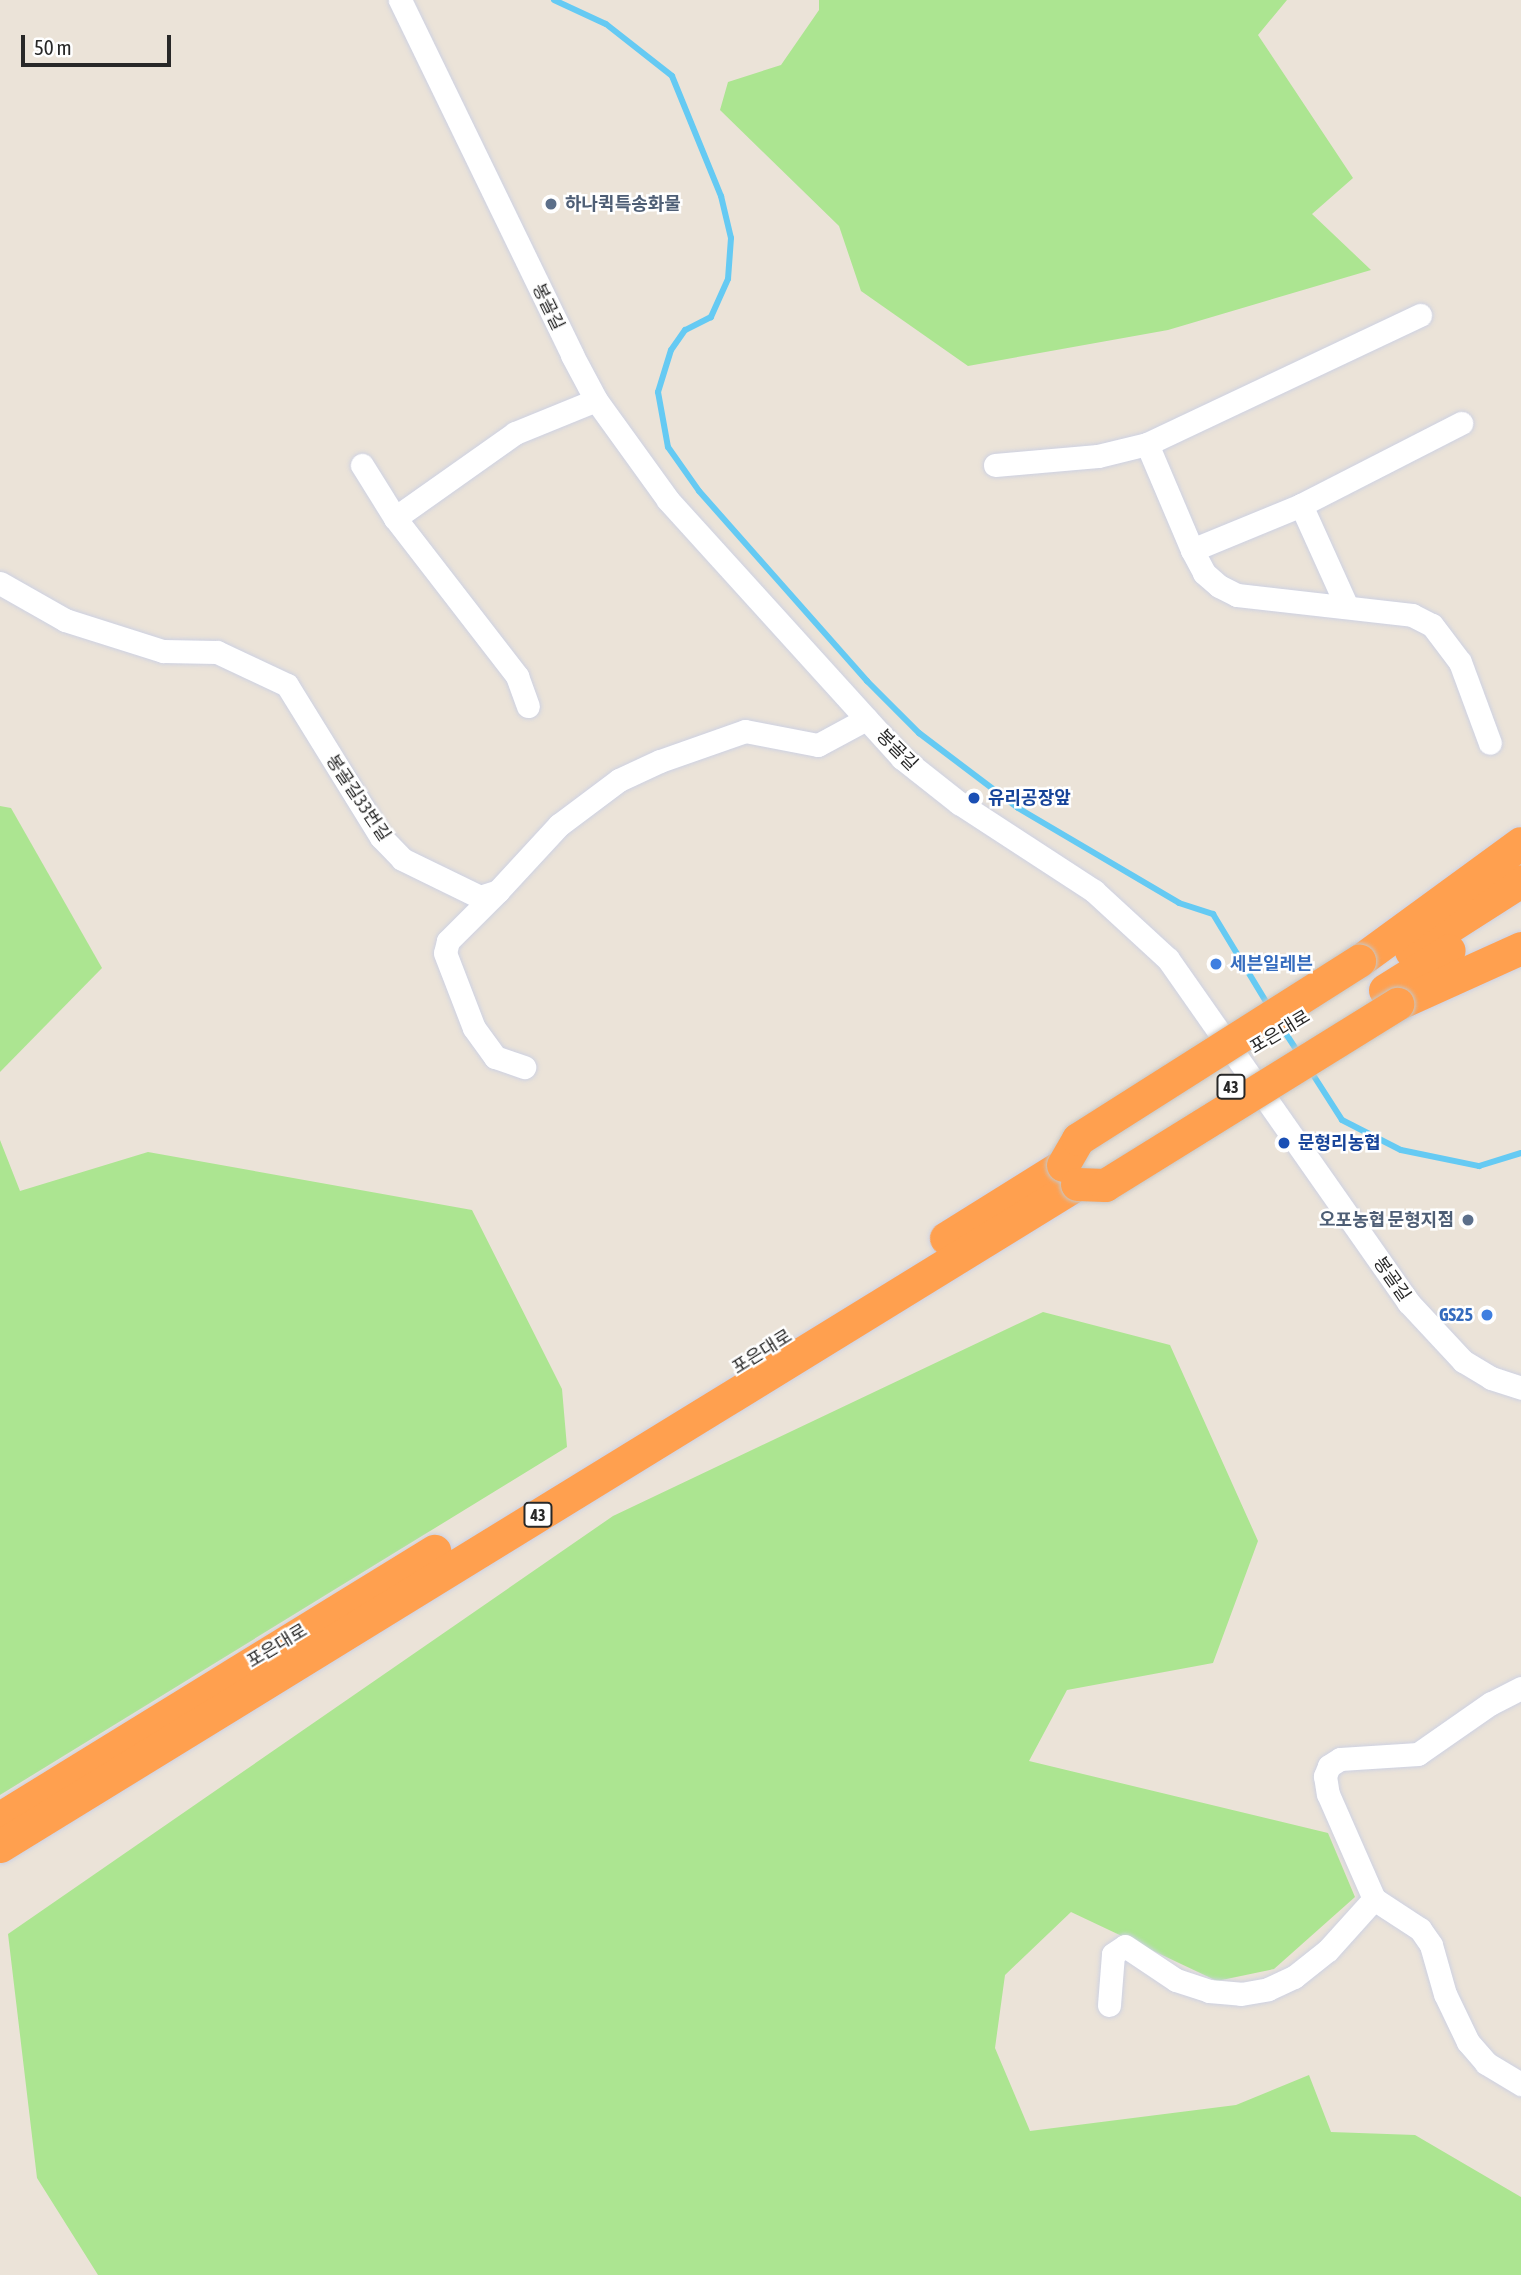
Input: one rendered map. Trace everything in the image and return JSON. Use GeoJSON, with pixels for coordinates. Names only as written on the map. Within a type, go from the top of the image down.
{"type":"FeatureCollection","features":[{"type":"Feature","properties":{"kind":"highway"},"geometry":{"type":"LineString","coordinates":[[1378,983],[1521,843]]}},
{"type":"Feature","properties":{"kind":"highway"},"geometry":{"type":"LineString","coordinates":[[1521,881],[1378,983],[1105,1185],[1070,1175],[1078,1139],[1378,983],[1521,905]]}},
{"type":"Feature","properties":{"kind":"highway"},"geometry":{"type":"LineString","coordinates":[[1378,983],[1521,948]]}},
{"type":"Feature","properties":{"kind":"highway","name":"포은대로"},"geometry":{"type":"LineString","coordinates":[[0,1818],[1070,1175]]}},
{"type":"Feature","properties":{"kind":"highway","name":"포은대로"},"geometry":{"type":"LineString","coordinates":[[0,1846],[1070,1175]]}},
{"type":"Feature","properties":{"kind":"street","name":"봉골길"},"geometry":{"type":"LineString","coordinates":[[400,0],[596,400],[668,500],[866,719],[930,782],[1094,891],[1168,959],[1408,1303],[1483,1373],[1521,1388]]}},
{"type":"Feature","properties":{"kind":"street"},"geometry":{"type":"LineString","coordinates":[[995,465],[1098,456],[1147,444],[1420,315]]}},
{"type":"Feature","properties":{"kind":"street"},"geometry":{"type":"LineString","coordinates":[[395,518],[516,433],[596,400]]}},
{"type":"Feature","properties":{"kind":"street"},"geometry":{"type":"LineString","coordinates":[[1192,550],[1301,505],[1461,423]]}},
{"type":"Feature","properties":{"kind":"street"},"geometry":{"type":"LineString","coordinates":[[1147,444],[1204,573],[1237,595],[1412,615],[1432,625],[1460,662],[1490,743]]}},
{"type":"Feature","properties":{"kind":"street"},"geometry":{"type":"LineString","coordinates":[[362,465],[395,518],[517,676],[527,706]]}},
{"type":"Feature","properties":{"kind":"street"},"geometry":{"type":"LineString","coordinates":[[1301,505],[1347,607]]}},
{"type":"Feature","properties":{"kind":"street","name":"봉골길33번길"},"geometry":{"type":"LineString","coordinates":[[0,583],[65,620],[163,651],[217,652],[287,685],[381,837],[402,859],[461,891],[480,897],[498,891]]}},
{"type":"Feature","properties":{"kind":"street"},"geometry":{"type":"LineString","coordinates":[[524,1067],[495,1056],[481,1037],[445,953],[448,941],[559,825],[619,780],[660,761],[745,731],[818,745],[866,719]]}},
{"type":"Feature","properties":{"kind":"street"},"geometry":{"type":"LineString","coordinates":[[1483,1373],[1521,1372]]}},
{"type":"Feature","properties":{"kind":"street"},"geometry":{"type":"LineString","coordinates":[[1483,1373],[1521,1406]]}},
{"type":"Feature","properties":{"kind":"street"},"geometry":{"type":"LineString","coordinates":[[1521,1688],[1491,1703],[1418,1754],[1340,1759],[1329,1766],[1328,1794],[1374,1899],[1420,1929],[1431,1945],[1445,1994],[1468,2042],[1486,2063],[1521,2084]]}},
{"type":"Feature","properties":{"kind":"street"},"geometry":{"type":"LineString","coordinates":[[1109,2005],[1113,1954],[1125,1946],[1176,1980],[1209,1991],[1241,1994],[1268,1989],[1294,1977],[1328,1950],[1374,1899]]}},
{"type":"Feature","properties":{"kind":"green space"},"geometry":{"type":"Polygon","coordinates":[[[819,0],[1287,0],[1258,35],[1353,178],[1312,214],[1371,270],[1168,330],[968,366],[861,291],[839,226],[720,110],[728,82],[781,65],[819,10],[819,0]]]}},
{"type":"Feature","properties":{"kind":"green space"},"geometry":{"type":"Polygon","coordinates":[[[0,806],[11,808],[102,968],[0,1072],[0,806]]]}},
{"type":"Feature","properties":{"kind":"green space"},"geometry":{"type":"Polygon","coordinates":[[[0,1140],[20,1191],[148,1152],[472,1210],[562,1389],[567,1447],[0,1795],[0,1140]]]}},
{"type":"Feature","properties":{"kind":"green space"},"geometry":{"type":"Polygon","coordinates":[[[1043,1312],[1170,1345],[1258,1541],[1213,1663],[1067,1690],[1029,1761],[1328,1833],[1355,1897],[1274,1969],[1217,1981],[1071,1912],[1005,1975],[995,2048],[1030,2131],[1236,2105],[1309,2075],[1331,2132],[1415,2135],[1521,2197],[1521,2275],[98,2275],[37,2178],[8,1934],[613,1516],[1043,1312]]]}},
{"type":"Feature","properties":{"kind":"waterway"},"geometry":{"type":"LineString","coordinates":[[554,0],[606,24],[672,76],[721,196],[731,238],[728,279],[711,317],[685,330],[671,350],[658,392],[668,447],[699,491],[867,681],[919,733],[1018,808],[1179,903],[1213,914],[1270,1008]]}},
{"type":"Feature","properties":{"kind":"waterway"},"geometry":{"type":"LineString","coordinates":[[1279,1023],[1298,1052]]}},
{"type":"Feature","properties":{"kind":"waterway"},"geometry":{"type":"LineString","coordinates":[[1310,1070],[1342,1120],[1401,1150],[1479,1166],[1521,1153]]}},
{"type":"Feature","properties":{"kind":"place","name":"하나퀵특송화물"},"geometry":{"type":"Point","coordinates":[551,204]}},
{"type":"Feature","properties":{"kind":"place","name":"유리공장앞"},"geometry":{"type":"Point","coordinates":[974,798]}},
{"type":"Feature","properties":{"kind":"place","name":"세븐일레븐"},"geometry":{"type":"Point","coordinates":[1216,964]}},
{"type":"Feature","properties":{"kind":"place","name":"문형리농협"},"geometry":{"type":"Point","coordinates":[1284,1143]}},
{"type":"Feature","properties":{"kind":"place","name":"오포농협 문형지점"},"geometry":{"type":"Point","coordinates":[1468,1220]}},
{"type":"Feature","properties":{"kind":"place","name":"GS25"},"geometry":{"type":"Point","coordinates":[1487,1315]}}]}
